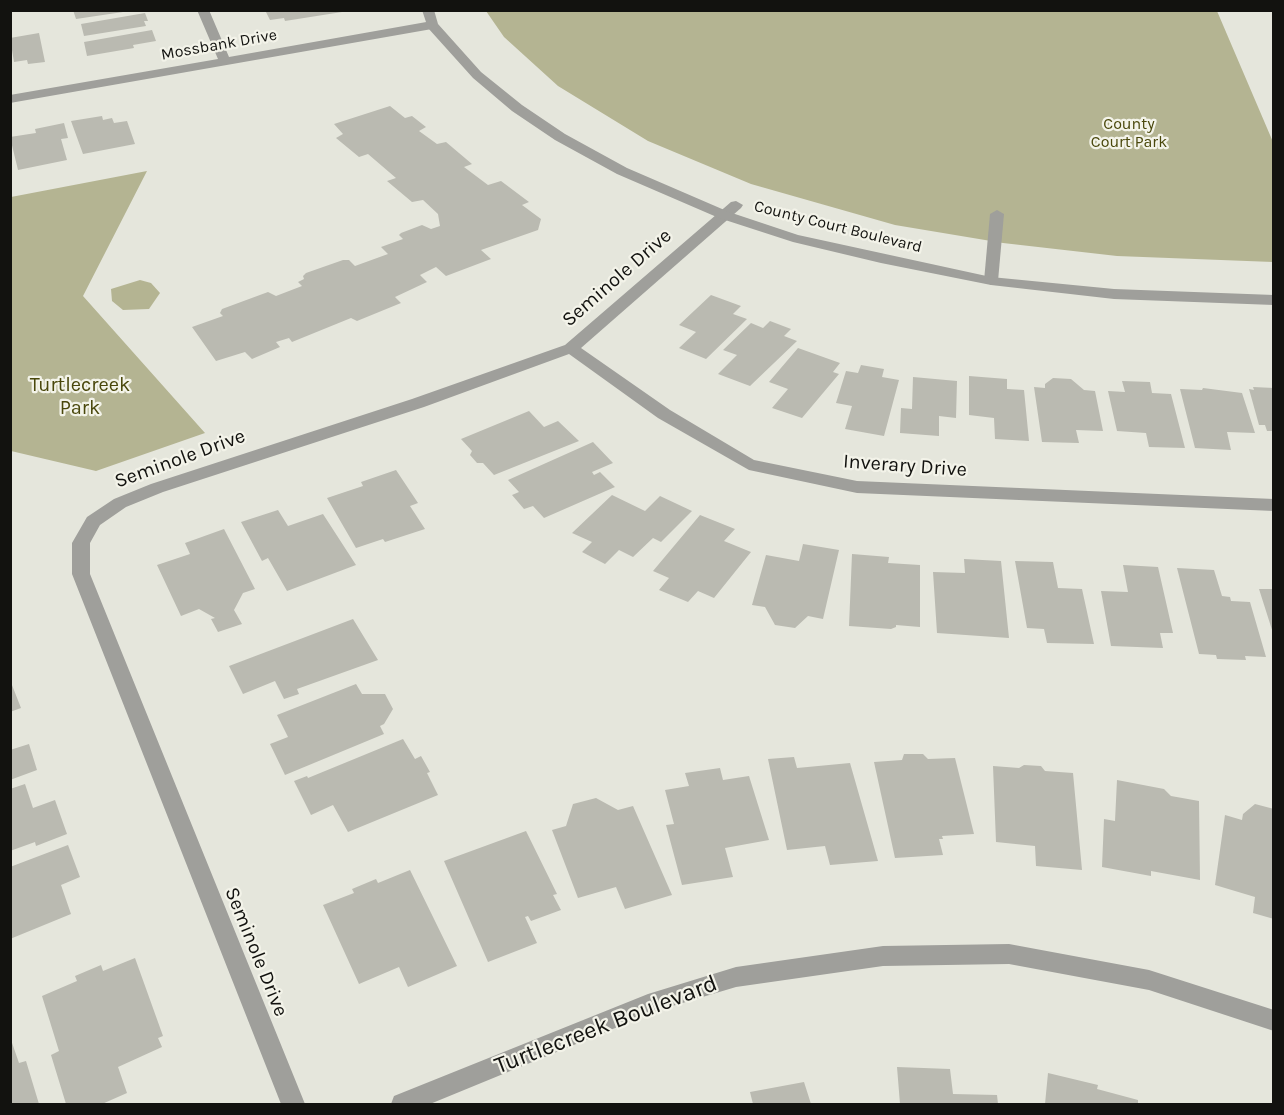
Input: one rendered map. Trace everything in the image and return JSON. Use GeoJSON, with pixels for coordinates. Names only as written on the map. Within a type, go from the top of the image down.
{"type":"FeatureCollection","features":[{"type":"Feature","properties":{"kind":"street"},"geometry":{"type":"LineString","coordinates":[[203,10],[225,61]]}},
{"type":"Feature","properties":{"kind":"street","name":"County Court Boulevard"},"geometry":{"type":"LineString","coordinates":[[428,10],[432,25],[477,75],[517,108],[560,137],[622,171],[730,210],[793,238],[881,259],[991,281],[1114,294],[1274,300]]}},
{"type":"Feature","properties":{"kind":"street","name":"Mossbank Drive"},"geometry":{"type":"LineString","coordinates":[[10,99],[432,25]]}},
{"type":"Feature","properties":{"kind":"street","name":"Seminole Drive"},"geometry":{"type":"LineString","coordinates":[[293,1104],[81,574],[81,543],[93,521],[120,503],[157,488],[418,403],[571,348],[730,210]]}},
{"type":"Feature","properties":{"kind":"street"},"geometry":{"type":"LineString","coordinates":[[991,281],[997,214]]}},
{"type":"Feature","properties":{"kind":"street","name":"Inverary Drive"},"geometry":{"type":"LineString","coordinates":[[571,348],[664,414],[749,464],[857,487],[1274,506]]}},
{"type":"Feature","properties":{"kind":"street","name":"Turtlecreek Boulevard"},"geometry":{"type":"LineString","coordinates":[[403,1104],[656,1001],[736,977],[883,956],[1009,954],[1149,980],[1274,1021]]}},
{"type":"Feature","properties":{"kind":"green space","name":"County Court Park"},"geometry":{"type":"Polygon","coordinates":[[[486,11],[1217,11],[1273,142],[1273,262],[1117,256],[1003,243],[895,225],[751,184],[648,141],[558,86],[504,37],[486,11]]]}},
{"type":"Feature","properties":{"kind":"green space","name":"Turtlecreek Park"},"geometry":{"type":"Polygon","coordinates":[[[147,171],[83,296],[205,433],[96,471],[11,451],[11,197],[147,171]]]}},
{"type":"Feature","properties":{"kind":"green space"},"geometry":{"type":"Polygon","coordinates":[[[140,280],[151,283],[160,293],[149,309],[123,310],[112,301],[111,289],[140,280]]]}},
{"type":"Feature","properties":{"kind":"building"},"geometry":{"type":"Polygon","coordinates":[[[73,10],[123,10],[123,12],[76,19],[73,10]]]}},
{"type":"Feature","properties":{"kind":"building"},"geometry":{"type":"Polygon","coordinates":[[[265,10],[342,10],[342,12],[285,21],[284,18],[270,20],[265,10]]]}},
{"type":"Feature","properties":{"kind":"building"},"geometry":{"type":"Polygon","coordinates":[[[145,13],[148,21],[144,21],[146,26],[84,36],[81,24],[145,13]]]}},
{"type":"Feature","properties":{"kind":"building"},"geometry":{"type":"Polygon","coordinates":[[[152,30],[156,41],[133,45],[134,48],[87,56],[84,42],[152,30]]]}},
{"type":"Feature","properties":{"kind":"building"},"geometry":{"type":"Polygon","coordinates":[[[39,33],[45,62],[28,64],[27,60],[14,62],[10,38],[39,33]]]}},
{"type":"Feature","properties":{"kind":"building"},"geometry":{"type":"Polygon","coordinates":[[[390,106],[405,118],[412,116],[426,127],[419,131],[437,144],[446,142],[472,164],[464,167],[488,185],[501,181],[529,202],[522,205],[541,219],[538,230],[481,250],[491,259],[446,276],[436,267],[420,275],[427,282],[395,297],[401,303],[357,321],[351,318],[292,342],[289,338],[276,342],[280,347],[252,359],[245,352],[216,361],[192,327],[223,316],[220,313],[222,309],[268,292],[276,296],[302,286],[298,282],[304,279],[303,276],[306,273],[343,260],[349,260],[355,266],[388,254],[381,247],[403,239],[399,235],[401,233],[422,225],[431,229],[440,226],[438,214],[423,200],[412,202],[387,181],[396,178],[368,154],[359,157],[336,138],[343,134],[334,124],[390,106]]]}},
{"type":"Feature","properties":{"kind":"building"},"geometry":{"type":"Polygon","coordinates":[[[102,116],[103,120],[112,118],[114,123],[127,121],[135,144],[83,154],[71,121],[102,116]]]}},
{"type":"Feature","properties":{"kind":"building"},"geometry":{"type":"Polygon","coordinates":[[[64,123],[68,138],[61,139],[67,160],[18,170],[10,137],[36,133],[35,129],[64,123]]]}},
{"type":"Feature","properties":{"kind":"building"},"geometry":{"type":"Polygon","coordinates":[[[711,295],[741,306],[733,314],[747,319],[706,359],[679,348],[696,332],[679,325],[711,295]]]}},
{"type":"Feature","properties":{"kind":"building"},"geometry":{"type":"Polygon","coordinates":[[[770,321],[791,329],[784,336],[797,341],[750,386],[718,374],[737,355],[723,350],[751,323],[763,328],[770,321]]]}},
{"type":"Feature","properties":{"kind":"building"},"geometry":{"type":"Polygon","coordinates":[[[798,348],[840,363],[833,372],[839,374],[802,418],[772,408],[788,389],[769,382],[798,348]]]}},
{"type":"Feature","properties":{"kind":"building"},"geometry":{"type":"Polygon","coordinates":[[[861,365],[884,369],[882,377],[899,380],[884,436],[845,429],[852,406],[836,403],[846,371],[858,373],[861,365]]]}},
{"type":"Feature","properties":{"kind":"building"},"geometry":{"type":"Polygon","coordinates":[[[969,376],[1007,379],[1007,389],[1024,390],[1029,441],[995,439],[994,418],[969,415],[969,376]]]}},
{"type":"Feature","properties":{"kind":"building"},"geometry":{"type":"Polygon","coordinates":[[[913,377],[957,381],[956,418],[939,416],[939,436],[900,433],[901,408],[912,409],[913,377]]]}},
{"type":"Feature","properties":{"kind":"building"},"geometry":{"type":"Polygon","coordinates":[[[1053,378],[1071,379],[1084,390],[1095,391],[1103,431],[1076,430],[1079,443],[1042,442],[1034,387],[1045,388],[1045,384],[1053,378]]]}},
{"type":"Feature","properties":{"kind":"building"},"geometry":{"type":"Polygon","coordinates":[[[1122,381],[1150,382],[1152,393],[1171,394],[1185,448],[1149,447],[1146,433],[1117,431],[1108,391],[1125,392],[1122,381]]]}},
{"type":"Feature","properties":{"kind":"building"},"geometry":{"type":"Polygon","coordinates":[[[1253,387],[1274,388],[1274,431],[1267,431],[1265,425],[1259,425],[1249,389],[1254,390],[1253,387]]]}},
{"type":"Feature","properties":{"kind":"building"},"geometry":{"type":"Polygon","coordinates":[[[1203,388],[1242,393],[1255,433],[1227,432],[1231,450],[1195,448],[1180,389],[1202,390],[1203,388]]]}},
{"type":"Feature","properties":{"kind":"building"},"geometry":{"type":"Polygon","coordinates":[[[529,411],[544,427],[558,421],[579,441],[494,475],[483,463],[477,463],[470,455],[472,451],[461,439],[529,411]]]}},
{"type":"Feature","properties":{"kind":"building"},"geometry":{"type":"Polygon","coordinates":[[[593,442],[613,463],[592,472],[594,475],[600,472],[615,487],[544,518],[533,506],[524,509],[512,495],[519,492],[508,480],[593,442]]]}},
{"type":"Feature","properties":{"kind":"building"},"geometry":{"type":"Polygon","coordinates":[[[396,470],[418,503],[410,506],[425,529],[385,542],[383,539],[356,548],[327,498],[363,486],[361,482],[396,470]]]}},
{"type":"Feature","properties":{"kind":"building"},"geometry":{"type":"Polygon","coordinates":[[[612,495],[645,511],[660,496],[692,511],[661,542],[653,538],[633,557],[619,550],[605,564],[582,552],[592,542],[572,533],[612,495]]]}},
{"type":"Feature","properties":{"kind":"building"},"geometry":{"type":"Polygon","coordinates":[[[278,510],[288,526],[323,514],[356,565],[287,591],[268,558],[262,561],[241,522],[278,510]]]}},
{"type":"Feature","properties":{"kind":"building"},"geometry":{"type":"Polygon","coordinates":[[[700,515],[735,529],[724,541],[751,552],[714,598],[698,591],[688,602],[659,590],[669,578],[653,571],[700,515]]]}},
{"type":"Feature","properties":{"kind":"building"},"geometry":{"type":"Polygon","coordinates":[[[224,529],[255,589],[243,593],[234,610],[242,624],[218,632],[211,619],[215,618],[199,609],[181,616],[157,565],[190,554],[185,543],[224,529]]]}},
{"type":"Feature","properties":{"kind":"building"},"geometry":{"type":"Polygon","coordinates":[[[803,544],[839,550],[823,619],[808,616],[795,628],[775,625],[765,607],[752,605],[766,555],[799,561],[803,544]]]}},
{"type":"Feature","properties":{"kind":"building"},"geometry":{"type":"Polygon","coordinates":[[[852,554],[889,557],[888,563],[920,565],[920,627],[896,625],[891,629],[849,626],[852,554]]]}},
{"type":"Feature","properties":{"kind":"building"},"geometry":{"type":"Polygon","coordinates":[[[964,559],[1001,561],[1009,638],[937,633],[933,572],[965,573],[964,559]]]}},
{"type":"Feature","properties":{"kind":"building"},"geometry":{"type":"Polygon","coordinates":[[[1015,561],[1053,562],[1058,588],[1082,589],[1094,644],[1047,643],[1044,629],[1027,628],[1015,561]]]}},
{"type":"Feature","properties":{"kind":"building"},"geometry":{"type":"Polygon","coordinates":[[[1123,565],[1158,567],[1173,633],[1160,633],[1163,648],[1111,646],[1101,591],[1128,592],[1123,565]]]}},
{"type":"Feature","properties":{"kind":"building"},"geometry":{"type":"Polygon","coordinates":[[[1177,568],[1214,570],[1222,596],[1230,597],[1231,601],[1250,602],[1266,657],[1245,656],[1246,660],[1217,659],[1216,655],[1199,654],[1177,568]]]}},
{"type":"Feature","properties":{"kind":"building"},"geometry":{"type":"Polygon","coordinates":[[[1259,589],[1274,589],[1274,633],[1273,633],[1259,589]]]}},
{"type":"Feature","properties":{"kind":"building"},"geometry":{"type":"Polygon","coordinates":[[[353,619],[378,660],[297,689],[299,694],[284,699],[275,681],[243,694],[229,666],[353,619]]]}},
{"type":"Feature","properties":{"kind":"building"},"geometry":{"type":"Polygon","coordinates":[[[10,680],[21,708],[10,712],[10,680]]]}},
{"type":"Feature","properties":{"kind":"building"},"geometry":{"type":"Polygon","coordinates":[[[356,684],[362,694],[385,694],[393,709],[384,724],[380,726],[384,734],[285,775],[270,744],[288,737],[277,715],[356,684]]]}},
{"type":"Feature","properties":{"kind":"building"},"geometry":{"type":"Polygon","coordinates":[[[403,739],[415,759],[421,756],[430,772],[427,773],[438,795],[348,832],[333,805],[311,815],[294,781],[307,776],[308,778],[403,739]]]}},
{"type":"Feature","properties":{"kind":"building"},"geometry":{"type":"Polygon","coordinates":[[[29,744],[37,770],[10,780],[10,750],[29,744]]]}},
{"type":"Feature","properties":{"kind":"building"},"geometry":{"type":"Polygon","coordinates":[[[904,754],[923,754],[928,759],[955,758],[974,834],[942,836],[943,839],[939,839],[943,855],[895,858],[874,762],[902,760],[904,754]]]}},
{"type":"Feature","properties":{"kind":"building"},"geometry":{"type":"Polygon","coordinates":[[[794,757],[797,768],[850,763],[878,861],[830,865],[825,846],[787,850],[768,759],[794,757]]]}},
{"type":"Feature","properties":{"kind":"building"},"geometry":{"type":"Polygon","coordinates":[[[1024,765],[1041,766],[1045,771],[1073,773],[1082,870],[1036,866],[1035,846],[996,842],[993,766],[1019,768],[1024,765]]]}},
{"type":"Feature","properties":{"kind":"building"},"geometry":{"type":"Polygon","coordinates":[[[720,768],[723,780],[749,776],[769,840],[725,848],[733,877],[682,885],[666,825],[674,824],[665,790],[689,786],[685,773],[720,768]]]}},
{"type":"Feature","properties":{"kind":"building"},"geometry":{"type":"Polygon","coordinates":[[[1117,780],[1164,789],[1171,796],[1199,801],[1200,880],[1151,871],[1151,876],[1102,867],[1104,819],[1115,821],[1117,780]]]}},
{"type":"Feature","properties":{"kind":"building"},"geometry":{"type":"Polygon","coordinates":[[[25,784],[33,808],[55,800],[67,834],[36,846],[35,842],[10,851],[10,789],[25,784]]]}},
{"type":"Feature","properties":{"kind":"building"},"geometry":{"type":"Polygon","coordinates":[[[596,798],[618,810],[633,806],[672,895],[625,909],[616,887],[578,898],[552,830],[566,826],[573,804],[596,798]]]}},
{"type":"Feature","properties":{"kind":"building"},"geometry":{"type":"Polygon","coordinates":[[[1255,804],[1274,809],[1274,919],[1253,913],[1255,897],[1215,885],[1225,815],[1242,820],[1243,814],[1255,804]]]}},
{"type":"Feature","properties":{"kind":"building"},"geometry":{"type":"Polygon","coordinates":[[[526,831],[557,894],[553,895],[561,910],[531,921],[528,916],[525,917],[537,943],[488,962],[444,861],[526,831]]]}},
{"type":"Feature","properties":{"kind":"building"},"geometry":{"type":"Polygon","coordinates":[[[68,845],[80,877],[61,885],[71,914],[10,939],[10,867],[68,845]]]}},
{"type":"Feature","properties":{"kind":"building"},"geometry":{"type":"Polygon","coordinates":[[[410,870],[457,966],[408,987],[399,967],[359,984],[323,905],[354,893],[352,889],[376,879],[378,883],[410,870]]]}},
{"type":"Feature","properties":{"kind":"building"},"geometry":{"type":"Polygon","coordinates":[[[135,958],[163,1036],[158,1038],[162,1047],[118,1067],[127,1093],[102,1104],[66,1104],[51,1055],[59,1051],[42,996],[77,981],[75,976],[101,965],[103,971],[135,958]]]}},
{"type":"Feature","properties":{"kind":"building"},"geometry":{"type":"Polygon","coordinates":[[[10,1037],[19,1063],[26,1061],[39,1104],[10,1104],[10,1037]]]}},
{"type":"Feature","properties":{"kind":"building"},"geometry":{"type":"Polygon","coordinates":[[[897,1067],[950,1069],[953,1094],[997,1095],[998,1104],[900,1104],[897,1067]]]}},
{"type":"Feature","properties":{"kind":"building"},"geometry":{"type":"Polygon","coordinates":[[[1048,1073],[1098,1085],[1097,1089],[1138,1100],[1138,1104],[1045,1104],[1048,1073]]]}},
{"type":"Feature","properties":{"kind":"building"},"geometry":{"type":"Polygon","coordinates":[[[804,1082],[811,1104],[753,1104],[750,1092],[804,1082]]]}}]}
